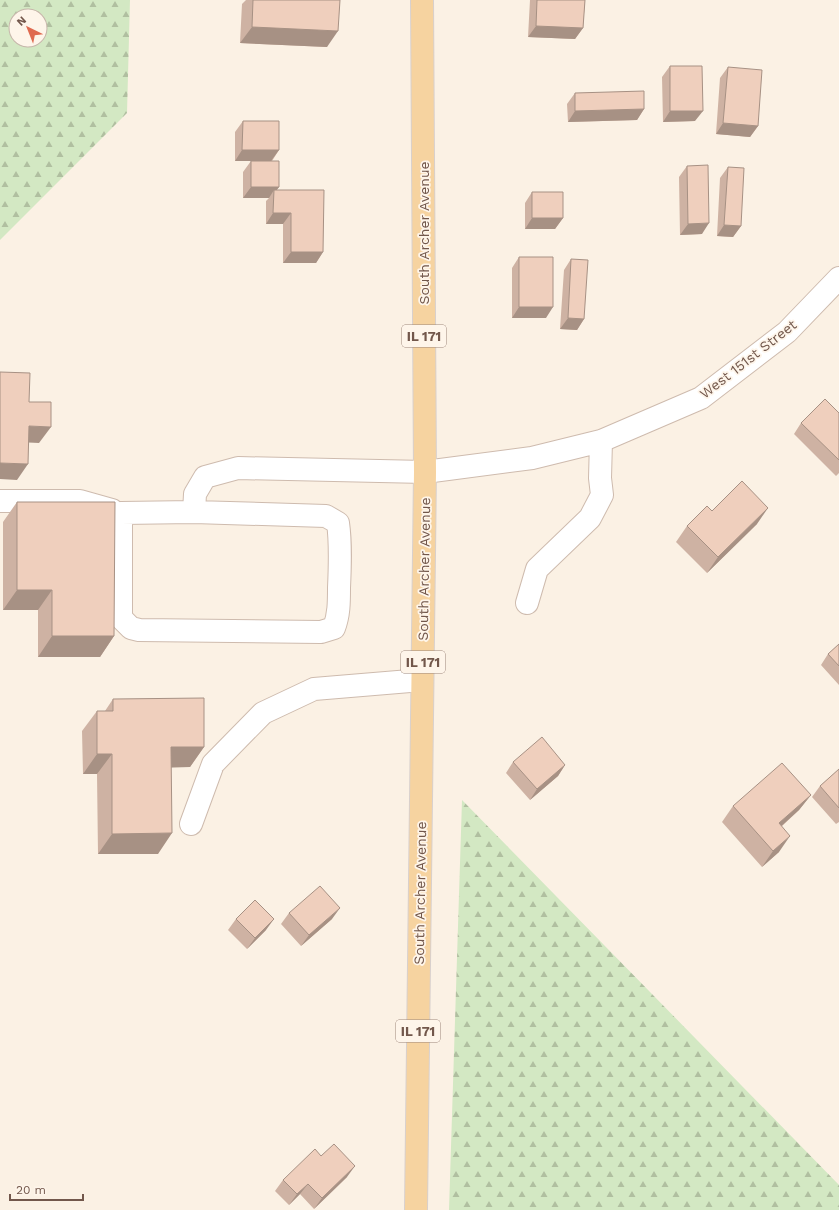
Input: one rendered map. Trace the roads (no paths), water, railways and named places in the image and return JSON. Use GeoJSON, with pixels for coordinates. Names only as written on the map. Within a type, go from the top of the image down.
{"type":"FeatureCollection","features":[{"type":"Feature","properties":{"kind":"main road","name":"South Archer Avenue"},"geometry":{"type":"LineString","coordinates":[[416,1210],[425,472],[422,0]]}},
{"type":"Feature","properties":{"kind":"street","name":"West 151st Street"},"geometry":{"type":"LineString","coordinates":[[194,512],[195,494],[205,477],[238,468],[425,472],[532,458],[601,441],[701,398],[787,332],[839,278]]}},
{"type":"Feature","properties":{"kind":"street"},"geometry":{"type":"LineString","coordinates":[[527,603],[537,569],[590,518],[602,495],[600,478],[601,441]]}},
{"type":"Feature","properties":{"kind":"street"},"geometry":{"type":"LineString","coordinates":[[0,501],[80,501],[121,513],[194,512],[326,516],[338,523],[340,539],[338,618],[334,628],[321,632],[139,630],[131,628],[121,618],[121,513]]}},
{"type":"Feature","properties":{"kind":"street"},"geometry":{"type":"LineString","coordinates":[[191,824],[213,764],[263,713],[314,689],[422,680]]}}]}
